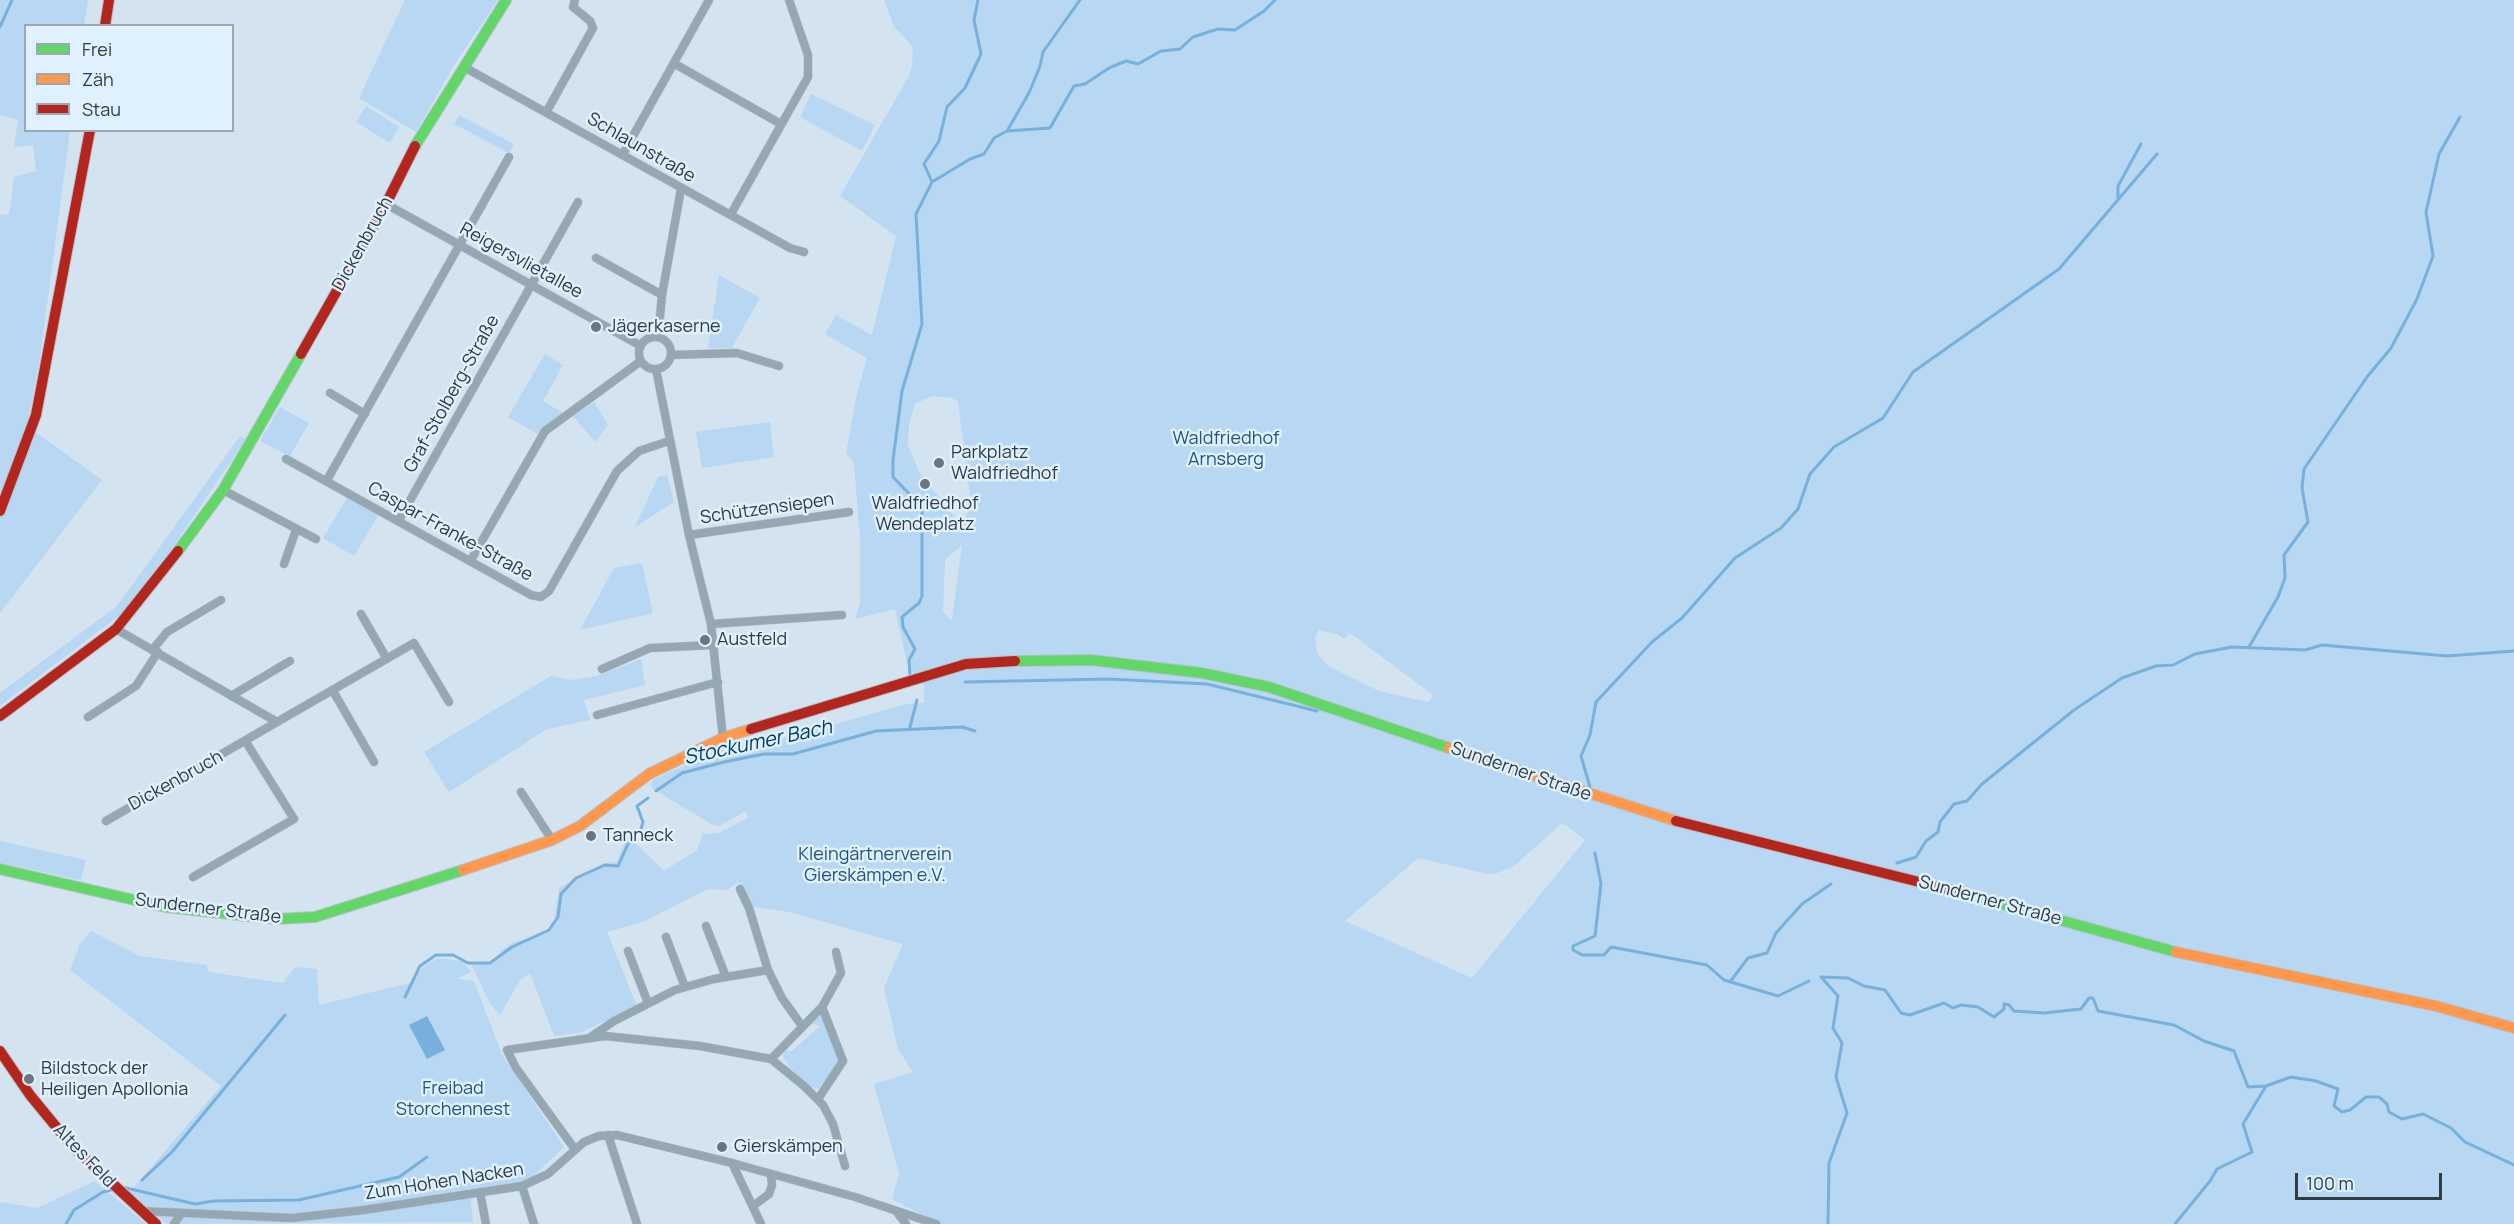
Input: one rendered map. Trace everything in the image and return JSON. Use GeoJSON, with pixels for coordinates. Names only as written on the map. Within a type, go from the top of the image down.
{"type":"FeatureCollection","features":[{"type":"Feature","properties":{"kind":"main road"},"geometry":{"type":"LineString","coordinates":[[105,24],[109,0]]}},
{"type":"Feature","properties":{"kind":"main road","name":"Dickenbruch"},"geometry":{"type":"LineString","coordinates":[[0,716],[116,628],[151,588],[223,490],[386,204],[420,136],[506,0]]}},
{"type":"Feature","properties":{"kind":"main road"},"geometry":{"type":"LineString","coordinates":[[0,511],[36,416],[90,132]]}},
{"type":"Feature","properties":{"kind":"main road","name":"Sunderner Straße"},"geometry":{"type":"LineString","coordinates":[[0,869],[150,905],[194,912],[295,919],[315,917],[390,895],[552,840],[590,819],[649,774],[723,738],[966,664],[1040,659],[1091,660],[1202,673],[1304,698],[1580,792],[1701,829],[2011,905],[2196,958],[2436,1006],[2514,1028]]}},
{"type":"Feature","properties":{"kind":"main road","name":"Altes Feld"},"geometry":{"type":"LineString","coordinates":[[0,1052],[50,1121],[108,1182],[156,1224]]}},
{"type":"Feature","properties":{"kind":"street"},"geometry":{"type":"LineString","coordinates":[[547,111],[592,28],[590,21],[573,7],[575,0]]}},
{"type":"Feature","properties":{"kind":"street"},"geometry":{"type":"LineString","coordinates":[[623,154],[709,0]]}},
{"type":"Feature","properties":{"kind":"street"},"geometry":{"type":"LineString","coordinates":[[730,214],[806,82],[809,63],[789,0]]}},
{"type":"Feature","properties":{"kind":"street"},"geometry":{"type":"LineString","coordinates":[[675,63],[781,124]]}},
{"type":"Feature","properties":{"kind":"street","name":"Schlaunstraße"},"geometry":{"type":"LineString","coordinates":[[464,67],[547,111],[681,189],[790,248],[804,252]]}},
{"type":"Feature","properties":{"kind":"street"},"geometry":{"type":"LineString","coordinates":[[327,480],[509,157]]}},
{"type":"Feature","properties":{"kind":"street"},"geometry":{"type":"LineString","coordinates":[[658,337],[662,295],[681,189]]}},
{"type":"Feature","properties":{"kind":"street","name":"Graf-Stolberg-Straße"},"geometry":{"type":"LineString","coordinates":[[399,520],[578,202]]}},
{"type":"Feature","properties":{"kind":"street","name":"Reigersvlietallee"},"geometry":{"type":"LineString","coordinates":[[386,204],[532,283],[641,346]]}},
{"type":"Feature","properties":{"kind":"street"},"geometry":{"type":"LineString","coordinates":[[596,258],[662,295]]}},
{"type":"Feature","properties":{"kind":"street"},"geometry":{"type":"LineString","coordinates":[[658,337],[670,346],[671,355],[666,365],[656,369],[649,368],[641,361],[641,346],[647,340],[658,337]]}},
{"type":"Feature","properties":{"kind":"street"},"geometry":{"type":"LineString","coordinates":[[671,355],[737,353],[779,366]]}},
{"type":"Feature","properties":{"kind":"street"},"geometry":{"type":"LineString","coordinates":[[471,560],[546,431],[641,361]]}},
{"type":"Feature","properties":{"kind":"street"},"geometry":{"type":"LineString","coordinates":[[656,369],[689,535],[711,624],[723,738]]}},
{"type":"Feature","properties":{"kind":"street"},"geometry":{"type":"LineString","coordinates":[[330,393],[364,414]]}},
{"type":"Feature","properties":{"kind":"street","name":"Caspar-Franke-Straße"},"geometry":{"type":"LineString","coordinates":[[286,459],[531,595],[546,595],[617,471],[639,451],[669,441]]}},
{"type":"Feature","properties":{"kind":"street"},"geometry":{"type":"LineString","coordinates":[[223,490],[316,539]]}},
{"type":"Feature","properties":{"kind":"street","name":"Schützensiepen"},"geometry":{"type":"LineString","coordinates":[[689,535],[849,512]]}},
{"type":"Feature","properties":{"kind":"street"},"geometry":{"type":"LineString","coordinates":[[284,564],[296,530]]}},
{"type":"Feature","properties":{"kind":"street"},"geometry":{"type":"LineString","coordinates":[[88,717],[136,686],[167,632],[221,600]]}},
{"type":"Feature","properties":{"kind":"street"},"geometry":{"type":"LineString","coordinates":[[362,614],[387,659]]}},
{"type":"Feature","properties":{"kind":"street"},"geometry":{"type":"LineString","coordinates":[[711,624],[842,615]]}},
{"type":"Feature","properties":{"kind":"street"},"geometry":{"type":"LineString","coordinates":[[116,628],[277,722]]}},
{"type":"Feature","properties":{"kind":"street","name":"Dickenbruch"},"geometry":{"type":"LineString","coordinates":[[106,821],[414,643],[449,702]]}},
{"type":"Feature","properties":{"kind":"street"},"geometry":{"type":"LineString","coordinates":[[602,669],[650,648],[714,645]]}},
{"type":"Feature","properties":{"kind":"street"},"geometry":{"type":"LineString","coordinates":[[231,696],[290,661]]}},
{"type":"Feature","properties":{"kind":"street"},"geometry":{"type":"LineString","coordinates":[[597,716],[717,682]]}},
{"type":"Feature","properties":{"kind":"street"},"geometry":{"type":"LineString","coordinates":[[333,691],[374,762]]}},
{"type":"Feature","properties":{"kind":"street"},"geometry":{"type":"LineString","coordinates":[[193,877],[294,819],[246,742]]}},
{"type":"Feature","properties":{"kind":"street"},"geometry":{"type":"LineString","coordinates":[[521,792],[552,840]]}},
{"type":"Feature","properties":{"kind":"street"},"geometry":{"type":"LineString","coordinates":[[740,889],[749,908],[768,970],[782,998],[802,1026]]}},
{"type":"Feature","properties":{"kind":"street"},"geometry":{"type":"LineString","coordinates":[[706,926],[726,977]]}},
{"type":"Feature","properties":{"kind":"street"},"geometry":{"type":"LineString","coordinates":[[666,937],[685,987]]}},
{"type":"Feature","properties":{"kind":"street"},"geometry":{"type":"LineString","coordinates":[[628,951],[648,1003]]}},
{"type":"Feature","properties":{"kind":"street"},"geometry":{"type":"LineString","coordinates":[[771,1059],[822,1007],[841,973],[836,952]]}},
{"type":"Feature","properties":{"kind":"street"},"geometry":{"type":"LineString","coordinates":[[592,1036],[648,1003],[685,987],[768,970]]}},
{"type":"Feature","properties":{"kind":"street"},"geometry":{"type":"LineString","coordinates":[[818,1099],[843,1061],[822,1007]]}},
{"type":"Feature","properties":{"kind":"street"},"geometry":{"type":"LineString","coordinates":[[574,1148],[516,1068],[507,1050],[592,1036],[700,1046],[771,1059],[818,1099],[833,1124],[845,1166]]}},
{"type":"Feature","properties":{"kind":"street"},"geometry":{"type":"LineString","coordinates":[[608,1135],[637,1224]]}},
{"type":"Feature","properties":{"kind":"street","name":"Zum Hohen Nacken"},"geometry":{"type":"LineString","coordinates":[[141,1211],[292,1218],[364,1210],[522,1186],[548,1174],[574,1148],[592,1138],[608,1135],[627,1136],[732,1163],[896,1210],[936,1224]]}},
{"type":"Feature","properties":{"kind":"street"},"geometry":{"type":"LineString","coordinates":[[732,1163],[761,1224]]}},
{"type":"Feature","properties":{"kind":"street"},"geometry":{"type":"LineString","coordinates":[[753,1206],[769,1194],[772,1185],[771,1176]]}},
{"type":"Feature","properties":{"kind":"street"},"geometry":{"type":"LineString","coordinates":[[522,1186],[534,1224]]}},
{"type":"Feature","properties":{"kind":"street"},"geometry":{"type":"LineString","coordinates":[[480,1192],[486,1224]]}},
{"type":"Feature","properties":{"kind":"street"},"geometry":{"type":"LineString","coordinates":[[896,1210],[906,1224]]}},
{"type":"Feature","properties":{"kind":"street"},"geometry":{"type":"LineString","coordinates":[[174,1224],[181,1214]]}},
{"type":"Feature","properties":{"kind":"green space"},"geometry":{"type":"Polygon","coordinates":[[[0,0],[88,0],[84,24],[24,24],[24,132],[70,132],[40,357],[27,426],[102,480],[0,613],[0,215],[9,214],[14,177],[36,171],[33,145],[14,147],[18,120],[0,115],[0,0]]]}},
{"type":"Feature","properties":{"kind":"green space"},"geometry":{"type":"Polygon","coordinates":[[[405,0],[498,0],[454,65],[416,132],[359,98],[405,0]]]}},
{"type":"Feature","properties":{"kind":"green space"},"geometry":{"type":"Polygon","coordinates":[[[884,0],[2514,0],[2514,1224],[940,1224],[892,1199],[899,1174],[874,1084],[913,1072],[898,1049],[884,988],[903,944],[789,912],[754,907],[739,882],[727,890],[708,889],[645,921],[607,932],[637,1006],[582,1032],[554,1036],[530,973],[520,980],[500,1015],[490,1004],[471,964],[494,963],[502,950],[512,943],[546,933],[554,920],[559,888],[604,863],[617,862],[623,846],[630,838],[664,871],[697,850],[703,834],[718,833],[748,818],[746,811],[719,826],[713,825],[653,789],[651,784],[653,780],[727,746],[765,744],[906,704],[924,703],[924,686],[908,667],[895,609],[855,619],[860,603],[860,541],[854,463],[846,453],[857,394],[867,358],[825,334],[836,315],[872,335],[896,236],[840,196],[909,76],[913,47],[894,26],[884,0]],[[932,396],[915,404],[909,423],[908,446],[923,480],[943,501],[962,528],[971,503],[958,402],[952,398],[932,396]],[[962,545],[945,560],[943,611],[952,620],[962,545]],[[1319,630],[1315,638],[1317,653],[1328,666],[1379,691],[1428,702],[1433,695],[1350,633],[1344,639],[1337,634],[1319,630]],[[1561,824],[1514,866],[1488,874],[1418,858],[1345,921],[1472,978],[1585,840],[1566,825],[1561,824]]]}},
{"type":"Feature","properties":{"kind":"green space"},"geometry":{"type":"Polygon","coordinates":[[[811,94],[875,125],[862,151],[800,117],[811,94]]]}},
{"type":"Feature","properties":{"kind":"green space"},"geometry":{"type":"Polygon","coordinates":[[[366,106],[399,127],[390,143],[356,122],[366,106]]]}},
{"type":"Feature","properties":{"kind":"green space"},"geometry":{"type":"Polygon","coordinates":[[[459,115],[514,144],[509,153],[454,124],[459,115]]]}},
{"type":"Feature","properties":{"kind":"green space"},"geometry":{"type":"Polygon","coordinates":[[[719,275],[760,298],[732,348],[708,348],[719,275]]]}},
{"type":"Feature","properties":{"kind":"green space"},"geometry":{"type":"Polygon","coordinates":[[[545,354],[563,365],[543,401],[563,413],[537,434],[508,417],[545,354]]]}},
{"type":"Feature","properties":{"kind":"green space"},"geometry":{"type":"Polygon","coordinates":[[[594,402],[608,425],[595,442],[573,416],[594,402]]]}},
{"type":"Feature","properties":{"kind":"green space"},"geometry":{"type":"Polygon","coordinates":[[[280,407],[309,423],[290,456],[260,441],[280,407]]]}},
{"type":"Feature","properties":{"kind":"green space"},"geometry":{"type":"Polygon","coordinates":[[[770,422],[774,457],[702,468],[696,432],[770,422]]]}},
{"type":"Feature","properties":{"kind":"green space"},"geometry":{"type":"Polygon","coordinates":[[[240,436],[246,439],[143,591],[124,612],[0,706],[0,693],[117,606],[240,436]]]}},
{"type":"Feature","properties":{"kind":"green space"},"geometry":{"type":"Polygon","coordinates":[[[667,475],[674,502],[635,527],[658,477],[667,475]]]}},
{"type":"Feature","properties":{"kind":"green space"},"geometry":{"type":"Polygon","coordinates":[[[347,498],[379,514],[354,556],[323,538],[347,498]]]}},
{"type":"Feature","properties":{"kind":"green space"},"geometry":{"type":"Polygon","coordinates":[[[642,563],[653,613],[580,630],[614,568],[642,563]]]}},
{"type":"Feature","properties":{"kind":"green space"},"geometry":{"type":"Polygon","coordinates":[[[641,659],[645,685],[584,700],[590,720],[547,729],[449,792],[424,752],[551,676],[571,680],[597,676],[641,659]]]}},
{"type":"Feature","properties":{"kind":"green space"},"geometry":{"type":"Polygon","coordinates":[[[0,841],[86,860],[81,880],[0,863],[0,841]]]}},
{"type":"Feature","properties":{"kind":"green space","name":"Freibad Storchennest"},"geometry":{"type":"Polygon","coordinates":[[[91,931],[140,956],[206,965],[209,972],[283,983],[295,967],[317,969],[319,1005],[414,982],[422,968],[438,958],[463,961],[471,972],[457,979],[474,981],[502,1055],[564,1147],[527,1182],[470,1193],[473,1222],[167,1224],[129,1193],[221,1086],[70,970],[80,944],[91,931]]]}},
{"type":"Feature","properties":{"kind":"green space"},"geometry":{"type":"Polygon","coordinates":[[[822,1015],[840,1061],[818,1089],[811,1087],[791,1069],[783,1056],[784,1050],[792,1051],[820,1026],[811,1023],[822,1015]]]}},
{"type":"Feature","properties":{"kind":"green space"},"geometry":{"type":"Polygon","coordinates":[[[95,1181],[146,1224],[0,1224],[0,1202],[37,1208],[95,1181]]]}},
{"type":"Feature","properties":{"kind":"shaded area"},"geometry":{"type":"Polygon","coordinates":[[[427,1016],[445,1050],[427,1059],[409,1025],[427,1016]]]}},
{"type":"Feature","properties":{"kind":"waterway"},"geometry":{"type":"LineString","coordinates":[[0,27],[12,0]]}},
{"type":"Feature","properties":{"kind":"waterway"},"geometry":{"type":"LineString","coordinates":[[932,182],[924,164],[939,141],[947,107],[965,88],[981,54],[974,20],[978,0]]}},
{"type":"Feature","properties":{"kind":"waterway"},"geometry":{"type":"LineString","coordinates":[[1007,131],[1029,93],[1043,52],[1080,0]]}},
{"type":"Feature","properties":{"kind":"waterway"},"geometry":{"type":"LineString","coordinates":[[922,511],[922,507],[893,477],[893,460],[902,391],[922,324],[916,214],[932,182],[970,159],[984,154],[994,138],[1007,131],[1050,128],[1074,86],[1085,84],[1109,68],[1126,61],[1138,64],[1161,51],[1180,49],[1193,37],[1218,29],[1235,30],[1264,11],[1275,0]]}},
{"type":"Feature","properties":{"kind":"waterway"},"geometry":{"type":"LineString","coordinates":[[2249,647],[2278,597],[2285,578],[2284,555],[2308,522],[2302,488],[2304,469],[2367,377],[2391,348],[2417,299],[2433,256],[2426,212],[2439,154],[2460,117]]}},
{"type":"Feature","properties":{"kind":"waterway"},"geometry":{"type":"LineString","coordinates":[[2118,199],[2118,186],[2141,144]]}},
{"type":"Feature","properties":{"kind":"waterway"},"geometry":{"type":"LineString","coordinates":[[1590,787],[1581,756],[1590,735],[1596,702],[1652,642],[1682,618],[1735,558],[1781,528],[1798,509],[1810,474],[1834,447],[1883,418],[1913,372],[2059,269],[2157,154]]}},
{"type":"Feature","properties":{"kind":"waterway"},"geometry":{"type":"LineString","coordinates":[[910,676],[909,660],[915,649],[903,627],[902,617],[919,603],[922,596],[922,513]]}},
{"type":"Feature","properties":{"kind":"waterway"},"geometry":{"type":"LineString","coordinates":[[1897,863],[1916,857],[1926,841],[1938,832],[1940,822],[1954,804],[1967,801],[1982,784],[2074,710],[2122,678],[2156,666],[2173,665],[2195,654],[2232,647],[2305,650],[2322,645],[2447,656],[2514,651]]}},
{"type":"Feature","properties":{"kind":"waterway"},"geometry":{"type":"LineString","coordinates":[[965,682],[1109,679],[1207,684],[1317,711]]}},
{"type":"Feature","properties":{"kind":"waterway"},"geometry":{"type":"LineString","coordinates":[[910,727],[917,700]]}},
{"type":"Feature","properties":{"kind":"waterway","name":"Stockumer Bach"},"geometry":{"type":"LineString","coordinates":[[656,791],[682,773],[764,754],[793,754],[876,731],[962,727],[975,731]]}},
{"type":"Feature","properties":{"kind":"waterway","name":"Stockumer Bach"},"geometry":{"type":"LineString","coordinates":[[405,997],[420,966],[436,955],[453,955],[468,963],[490,963],[512,947],[549,930],[558,917],[561,894],[576,878],[605,865],[618,866],[628,844],[641,829],[643,822],[637,806],[648,798]]}},
{"type":"Feature","properties":{"kind":"waterway","name":"Stockumer Bach"},"geometry":{"type":"LineString","coordinates":[[1595,853],[1601,884],[1595,936],[1573,946],[1573,950],[1582,955],[1604,955],[1611,947],[1707,965],[1724,980],[1778,996],[1809,981]]}},
{"type":"Feature","properties":{"kind":"waterway"},"geometry":{"type":"LineString","coordinates":[[1730,982],[1748,958],[1767,953],[1776,933],[1802,904],[1831,884]]}},
{"type":"Feature","properties":{"kind":"waterway","name":"Stockumer Bach"},"geometry":{"type":"LineString","coordinates":[[1821,977],[1848,978],[1864,986],[1885,990],[1901,1013],[1910,1015],[1944,1003],[1953,1008],[1961,1005],[1978,1007],[1994,1017],[2004,1009],[2004,1004],[2009,1005],[2014,1011],[2044,1013],[2081,1009],[2089,998],[2093,998],[2098,1011],[2174,1025],[2204,1041],[2234,1051],[2248,1087],[2266,1086],[2291,1077],[2316,1081],[2338,1089],[2334,1106],[2342,1112],[2350,1110],[2366,1097],[2379,1097],[2387,1104],[2389,1112],[2402,1119],[2423,1114],[2451,1128],[2465,1142],[2514,1165]]}},
{"type":"Feature","properties":{"kind":"waterway"},"geometry":{"type":"LineString","coordinates":[[1821,977],[1838,996],[1833,1028],[1842,1043],[1836,1077],[1847,1113],[1829,1163],[1828,1224]]}},
{"type":"Feature","properties":{"kind":"waterway"},"geometry":{"type":"LineString","coordinates":[[142,1180],[172,1152],[285,1015]]}},
{"type":"Feature","properties":{"kind":"waterway"},"geometry":{"type":"LineString","coordinates":[[2175,1224],[2217,1169],[2252,1152],[2243,1124],[2266,1086]]}},
{"type":"Feature","properties":{"kind":"waterway","name":"Stockumer Bach"},"geometry":{"type":"LineString","coordinates":[[122,1187],[195,1204],[214,1201],[299,1200],[399,1177],[427,1157]]}},
{"type":"Feature","properties":{"kind":"waterway","name":"Stockumer Bach"},"geometry":{"type":"LineString","coordinates":[[66,1224],[74,1210],[103,1192],[115,1189]]}},
{"type":"Feature","properties":{"kind":"traffic: fast"},"geometry":{"type":"LineString","coordinates":[[415,146],[506,0]]}},
{"type":"Feature","properties":{"kind":"traffic: fast"},"geometry":{"type":"LineString","coordinates":[[178,551],[223,490],[301,354]]}},
{"type":"Feature","properties":{"kind":"traffic: fast"},"geometry":{"type":"LineString","coordinates":[[1015,661],[1091,660],[1202,673],[1269,687],[1449,748]]}},
{"type":"Feature","properties":{"kind":"traffic: fast"},"geometry":{"type":"LineString","coordinates":[[0,869],[165,907],[276,919],[315,917],[463,870]]}},
{"type":"Feature","properties":{"kind":"traffic: fast"},"geometry":{"type":"LineString","coordinates":[[1951,890],[2176,952]]}},
{"type":"Feature","properties":{"kind":"traffic: slow"},"geometry":{"type":"LineString","coordinates":[[463,870],[552,840],[580,826],[649,774],[723,738],[751,729]]}},
{"type":"Feature","properties":{"kind":"traffic: slow"},"geometry":{"type":"LineString","coordinates":[[1449,748],[1676,821]]}},
{"type":"Feature","properties":{"kind":"traffic: slow"},"geometry":{"type":"LineString","coordinates":[[2176,952],[2436,1006],[2514,1028]]}},
{"type":"Feature","properties":{"kind":"traffic: jam"},"geometry":{"type":"LineString","coordinates":[[105,24],[109,0]]}},
{"type":"Feature","properties":{"kind":"traffic: jam"},"geometry":{"type":"LineString","coordinates":[[0,511],[36,415],[90,132]]}},
{"type":"Feature","properties":{"kind":"traffic: jam"},"geometry":{"type":"LineString","coordinates":[[301,354],[386,204],[415,146]]}},
{"type":"Feature","properties":{"kind":"traffic: jam"},"geometry":{"type":"LineString","coordinates":[[0,716],[116,629],[178,551]]}},
{"type":"Feature","properties":{"kind":"traffic: jam"},"geometry":{"type":"LineString","coordinates":[[751,729],[966,664],[1015,661]]}},
{"type":"Feature","properties":{"kind":"traffic: jam"},"geometry":{"type":"LineString","coordinates":[[1676,821],[1951,890]]}},
{"type":"Feature","properties":{"kind":"traffic: jam"},"geometry":{"type":"LineString","coordinates":[[0,1051],[30,1095],[71,1145],[156,1224]]}},
{"type":"Feature","properties":{"kind":"place","name":"Jägerkaserne"},"geometry":{"type":"Point","coordinates":[596,327]}},
{"type":"Feature","properties":{"kind":"place","name":"Parkplatz Waldfriedhof"},"geometry":{"type":"Point","coordinates":[939,463]}},
{"type":"Feature","properties":{"kind":"place","name":"Waldfriedhof Wendeplatz"},"geometry":{"type":"Point","coordinates":[925,484]}},
{"type":"Feature","properties":{"kind":"place","name":"Austfeld"},"geometry":{"type":"Point","coordinates":[705,640]}},
{"type":"Feature","properties":{"kind":"place","name":"Tanneck"},"geometry":{"type":"Point","coordinates":[591,836]}},
{"type":"Feature","properties":{"kind":"place","name":"Bildstock der Heiligen Apollonia"},"geometry":{"type":"Point","coordinates":[29,1079]}},
{"type":"Feature","properties":{"kind":"place","name":"Gierskämpen"},"geometry":{"type":"Point","coordinates":[722,1147]}},
{"type":"Feature","properties":{"kind":"park label","name":"Waldfriedhof Arnsberg"},"geometry":{"type":"Point","coordinates":[1226,449]}},
{"type":"Feature","properties":{"kind":"park label","name":"Kleingärtnerverein Gierskämpen e.V."},"geometry":{"type":"Point","coordinates":[875,865]}}]}
